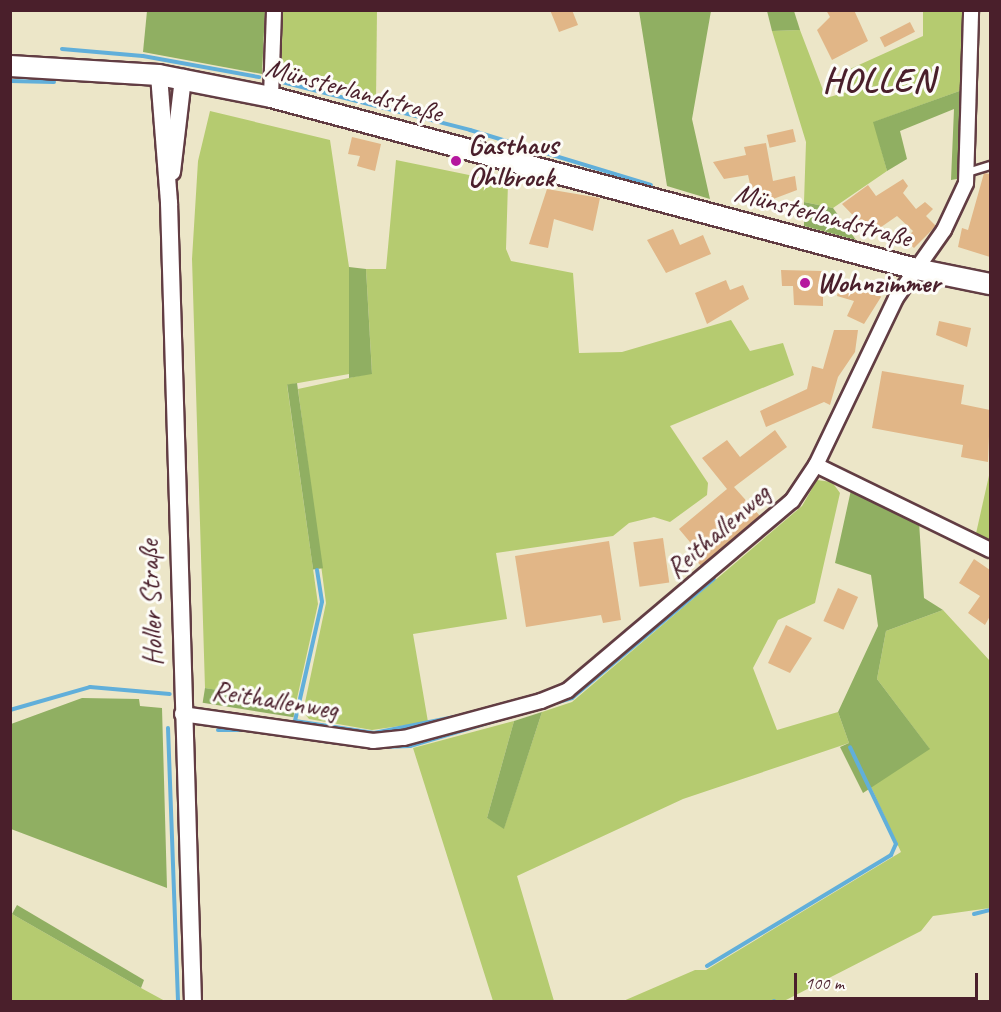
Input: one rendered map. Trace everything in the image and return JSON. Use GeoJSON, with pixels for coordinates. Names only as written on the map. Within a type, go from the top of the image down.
{"type":"FeatureCollection","features":[{"type":"Feature","properties":{"kind":"main road","name":"Münsterlandstraße"},"geometry":{"type":"LineString","coordinates":[[10,66],[159,75],[271,97],[916,269],[990,284]]}},
{"type":"Feature","properties":{"kind":"street"},"geometry":{"type":"LineString","coordinates":[[271,97],[274,10]]}},
{"type":"Feature","properties":{"kind":"street","name":"Reithallenweg"},"geometry":{"type":"LineString","coordinates":[[183,714],[373,741],[404,738],[541,701],[568,690],[775,516],[816,465],[896,298],[944,230],[967,172],[971,10]]}},
{"type":"Feature","properties":{"kind":"street","name":"Holler Straße"},"geometry":{"type":"LineString","coordinates":[[159,75],[169,203],[193,1002]]}},
{"type":"Feature","properties":{"kind":"street","name":"Holler Straße"},"geometry":{"type":"LineString","coordinates":[[169,203],[183,78]]}},
{"type":"Feature","properties":{"kind":"street"},"geometry":{"type":"LineString","coordinates":[[816,465],[990,550]]}},
{"type":"Feature","properties":{"kind":"lane"},"geometry":{"type":"LineString","coordinates":[[967,172],[990,165]]}},
{"type":"Feature","properties":{"kind":"green space"},"geometry":{"type":"Polygon","coordinates":[[[147,11],[265,11],[262,74],[143,52],[147,11]]]}},
{"type":"Feature","properties":{"kind":"green space"},"geometry":{"type":"Polygon","coordinates":[[[283,11],[377,11],[376,100],[281,75],[283,11]]]}},
{"type":"Feature","properties":{"kind":"green space"},"geometry":{"type":"Polygon","coordinates":[[[639,11],[711,11],[692,119],[710,199],[667,186],[639,11]]]}},
{"type":"Feature","properties":{"kind":"green space"},"geometry":{"type":"Polygon","coordinates":[[[767,11],[794,11],[800,30],[772,31],[767,11]]]}},
{"type":"Feature","properties":{"kind":"green space"},"geometry":{"type":"Polygon","coordinates":[[[923,11],[965,11],[965,89],[874,122],[887,171],[833,208],[804,202],[806,142],[772,31],[800,30],[826,98],[847,92],[841,73],[923,36],[923,11]]]}},
{"type":"Feature","properties":{"kind":"green space"},"geometry":{"type":"Polygon","coordinates":[[[965,89],[957,179],[951,180],[954,109],[900,131],[907,159],[887,171],[873,122],[965,89]]]}},
{"type":"Feature","properties":{"kind":"green space"},"geometry":{"type":"Polygon","coordinates":[[[210,111],[330,140],[349,267],[349,374],[287,385],[318,604],[296,703],[205,688],[192,259],[198,161],[210,111]]]}},
{"type":"Feature","properties":{"kind":"green space"},"geometry":{"type":"Polygon","coordinates":[[[396,160],[508,183],[506,249],[511,261],[573,273],[579,353],[622,352],[731,320],[750,351],[783,343],[794,375],[670,426],[708,483],[707,495],[670,522],[654,517],[629,523],[613,536],[496,553],[507,619],[413,634],[428,722],[372,730],[309,719],[303,712],[326,603],[298,389],[372,373],[366,269],[386,269],[396,160]]]}},
{"type":"Feature","properties":{"kind":"green space"},"geometry":{"type":"Polygon","coordinates":[[[804,202],[833,208],[856,240],[804,226],[804,202]]]}},
{"type":"Feature","properties":{"kind":"green space"},"geometry":{"type":"Polygon","coordinates":[[[349,267],[366,269],[372,374],[349,378],[349,267]]]}},
{"type":"Feature","properties":{"kind":"green space"},"geometry":{"type":"Polygon","coordinates":[[[297,383],[323,568],[313,570],[287,384],[297,383]]]}},
{"type":"Feature","properties":{"kind":"green space"},"geometry":{"type":"Polygon","coordinates":[[[990,471],[990,545],[975,538],[990,471]]]}},
{"type":"Feature","properties":{"kind":"green space"},"geometry":{"type":"Polygon","coordinates":[[[817,480],[832,482],[840,493],[815,603],[778,620],[753,668],[777,730],[838,712],[849,743],[683,799],[517,876],[554,1001],[493,1001],[413,748],[514,721],[487,818],[504,828],[542,712],[572,702],[802,506],[817,480]]]}},
{"type":"Feature","properties":{"kind":"green space"},"geometry":{"type":"Polygon","coordinates":[[[851,490],[919,522],[924,598],[943,610],[886,631],[877,679],[930,749],[863,793],[840,747],[849,743],[838,712],[878,626],[871,575],[835,563],[851,490]]]}},
{"type":"Feature","properties":{"kind":"green space"},"geometry":{"type":"Polygon","coordinates":[[[943,610],[990,661],[990,908],[933,916],[921,931],[784,1001],[621,1002],[695,970],[706,970],[901,852],[871,787],[929,748],[877,679],[886,631],[943,610]]]}},
{"type":"Feature","properties":{"kind":"green space"},"geometry":{"type":"Polygon","coordinates":[[[205,688],[296,702],[294,717],[203,703],[205,688]]]}},
{"type":"Feature","properties":{"kind":"green space"},"geometry":{"type":"Polygon","coordinates":[[[82,698],[139,699],[140,706],[162,708],[167,888],[11,829],[11,724],[82,698]]]}},
{"type":"Feature","properties":{"kind":"green space"},"geometry":{"type":"Polygon","coordinates":[[[542,712],[504,829],[487,818],[514,721],[542,712]]]}},
{"type":"Feature","properties":{"kind":"green space"},"geometry":{"type":"Polygon","coordinates":[[[17,905],[144,980],[141,988],[12,914],[17,905]]]}},
{"type":"Feature","properties":{"kind":"green space"},"geometry":{"type":"Polygon","coordinates":[[[12,914],[141,988],[165,1001],[11,1002],[12,914]]]}},
{"type":"Feature","properties":{"kind":"building"},"geometry":{"type":"Polygon","coordinates":[[[550,10],[572,10],[578,25],[559,32],[550,10]]]}},
{"type":"Feature","properties":{"kind":"building"},"geometry":{"type":"Polygon","coordinates":[[[826,10],[854,10],[868,41],[832,60],[817,30],[830,17],[826,10]]]}},
{"type":"Feature","properties":{"kind":"building"},"geometry":{"type":"Polygon","coordinates":[[[910,22],[915,32],[885,47],[880,37],[910,22]]]}},
{"type":"Feature","properties":{"kind":"building"},"geometry":{"type":"Polygon","coordinates":[[[793,129],[796,142],[770,148],[767,135],[793,129]]]}},
{"type":"Feature","properties":{"kind":"building"},"geometry":{"type":"Polygon","coordinates":[[[352,137],[381,144],[375,171],[357,166],[360,156],[348,154],[352,137]]]}},
{"type":"Feature","properties":{"kind":"building"},"geometry":{"type":"Polygon","coordinates":[[[766,143],[773,181],[795,176],[797,190],[755,206],[748,175],[724,179],[713,162],[746,155],[744,147],[766,143]]]}},
{"type":"Feature","properties":{"kind":"building"},"geometry":{"type":"Polygon","coordinates":[[[984,173],[990,174],[990,257],[958,247],[962,228],[968,230],[984,173]]]}},
{"type":"Feature","properties":{"kind":"building"},"geometry":{"type":"Polygon","coordinates":[[[903,179],[908,186],[903,193],[916,209],[925,202],[933,209],[926,216],[936,226],[914,248],[905,240],[913,231],[897,216],[871,234],[842,204],[868,185],[876,196],[903,179]]]}},
{"type":"Feature","properties":{"kind":"building"},"geometry":{"type":"Polygon","coordinates":[[[547,189],[600,198],[593,231],[554,219],[548,248],[529,244],[547,189]]]}},
{"type":"Feature","properties":{"kind":"building"},"geometry":{"type":"Polygon","coordinates":[[[673,229],[680,245],[703,235],[711,254],[666,273],[647,240],[673,229]]]}},
{"type":"Feature","properties":{"kind":"building"},"geometry":{"type":"Polygon","coordinates":[[[781,270],[823,271],[823,306],[794,305],[793,286],[782,286],[781,270]]]}},
{"type":"Feature","properties":{"kind":"building"},"geometry":{"type":"Polygon","coordinates":[[[841,279],[876,289],[881,297],[864,324],[847,316],[854,301],[837,296],[841,279]]]}},
{"type":"Feature","properties":{"kind":"building"},"geometry":{"type":"Polygon","coordinates":[[[726,280],[730,290],[743,285],[749,299],[707,324],[695,293],[726,280]]]}},
{"type":"Feature","properties":{"kind":"building"},"geometry":{"type":"Polygon","coordinates":[[[939,321],[971,328],[967,347],[936,335],[939,321]]]}},
{"type":"Feature","properties":{"kind":"building"},"geometry":{"type":"Polygon","coordinates":[[[834,330],[858,330],[855,352],[838,377],[830,405],[824,402],[766,427],[760,411],[807,389],[812,366],[823,369],[834,330]]]}},
{"type":"Feature","properties":{"kind":"building"},"geometry":{"type":"Polygon","coordinates":[[[882,371],[964,385],[961,404],[990,410],[988,462],[961,457],[963,445],[872,428],[882,371]]]}},
{"type":"Feature","properties":{"kind":"building"},"geometry":{"type":"Polygon","coordinates":[[[775,430],[787,447],[734,487],[760,516],[701,566],[695,559],[700,554],[679,529],[727,489],[702,458],[727,440],[740,457],[775,430]]]}},
{"type":"Feature","properties":{"kind":"building"},"geometry":{"type":"Polygon","coordinates":[[[663,538],[669,583],[640,587],[633,542],[663,538]]]}},
{"type":"Feature","properties":{"kind":"building"},"geometry":{"type":"Polygon","coordinates":[[[609,541],[621,620],[603,623],[601,615],[526,627],[515,556],[609,541]]]}},
{"type":"Feature","properties":{"kind":"building"},"geometry":{"type":"Polygon","coordinates":[[[974,559],[990,570],[990,616],[985,625],[968,613],[980,596],[959,583],[974,559]]]}},
{"type":"Feature","properties":{"kind":"building"},"geometry":{"type":"Polygon","coordinates":[[[838,588],[858,597],[843,630],[823,621],[838,588]]]}},
{"type":"Feature","properties":{"kind":"building"},"geometry":{"type":"Polygon","coordinates":[[[786,625],[812,638],[790,673],[768,663],[786,625]]]}},
{"type":"Feature","properties":{"kind":"waterway"},"geometry":{"type":"LineString","coordinates":[[62,49],[143,56],[259,77]]}},
{"type":"Feature","properties":{"kind":"waterway"},"geometry":{"type":"LineString","coordinates":[[10,81],[54,82]]}},
{"type":"Feature","properties":{"kind":"waterway"},"geometry":{"type":"LineString","coordinates":[[282,82],[470,130],[651,185]]}},
{"type":"Feature","properties":{"kind":"waterway"},"geometry":{"type":"LineString","coordinates":[[317,570],[322,602],[295,721],[374,733],[459,716]]}},
{"type":"Feature","properties":{"kind":"waterway"},"geometry":{"type":"LineString","coordinates":[[380,747],[410,746],[572,698],[714,579]]}},
{"type":"Feature","properties":{"kind":"waterway"},"geometry":{"type":"LineString","coordinates":[[10,710],[90,687],[170,694]]}},
{"type":"Feature","properties":{"kind":"waterway"},"geometry":{"type":"LineString","coordinates":[[168,728],[178,1002]]}},
{"type":"Feature","properties":{"kind":"waterway"},"geometry":{"type":"LineString","coordinates":[[218,730],[248,730]]}},
{"type":"Feature","properties":{"kind":"waterway"},"geometry":{"type":"LineString","coordinates":[[323,741],[372,747]]}},
{"type":"Feature","properties":{"kind":"waterway"},"geometry":{"type":"LineString","coordinates":[[707,966],[891,855],[896,844],[850,747]]}},
{"type":"Feature","properties":{"kind":"waterway"},"geometry":{"type":"LineString","coordinates":[[974,914],[990,910]]}},
{"type":"Feature","properties":{"kind":"place","name":"Gasthaus Ohlbrock"},"geometry":{"type":"Point","coordinates":[456,161]}},
{"type":"Feature","properties":{"kind":"place","name":"Wohnzimmer"},"geometry":{"type":"Point","coordinates":[805,283]}},
{"type":"Feature","properties":{"kind":"district","name":"HOLLEN"},"geometry":{"type":"Point","coordinates":[879,80]}}]}
